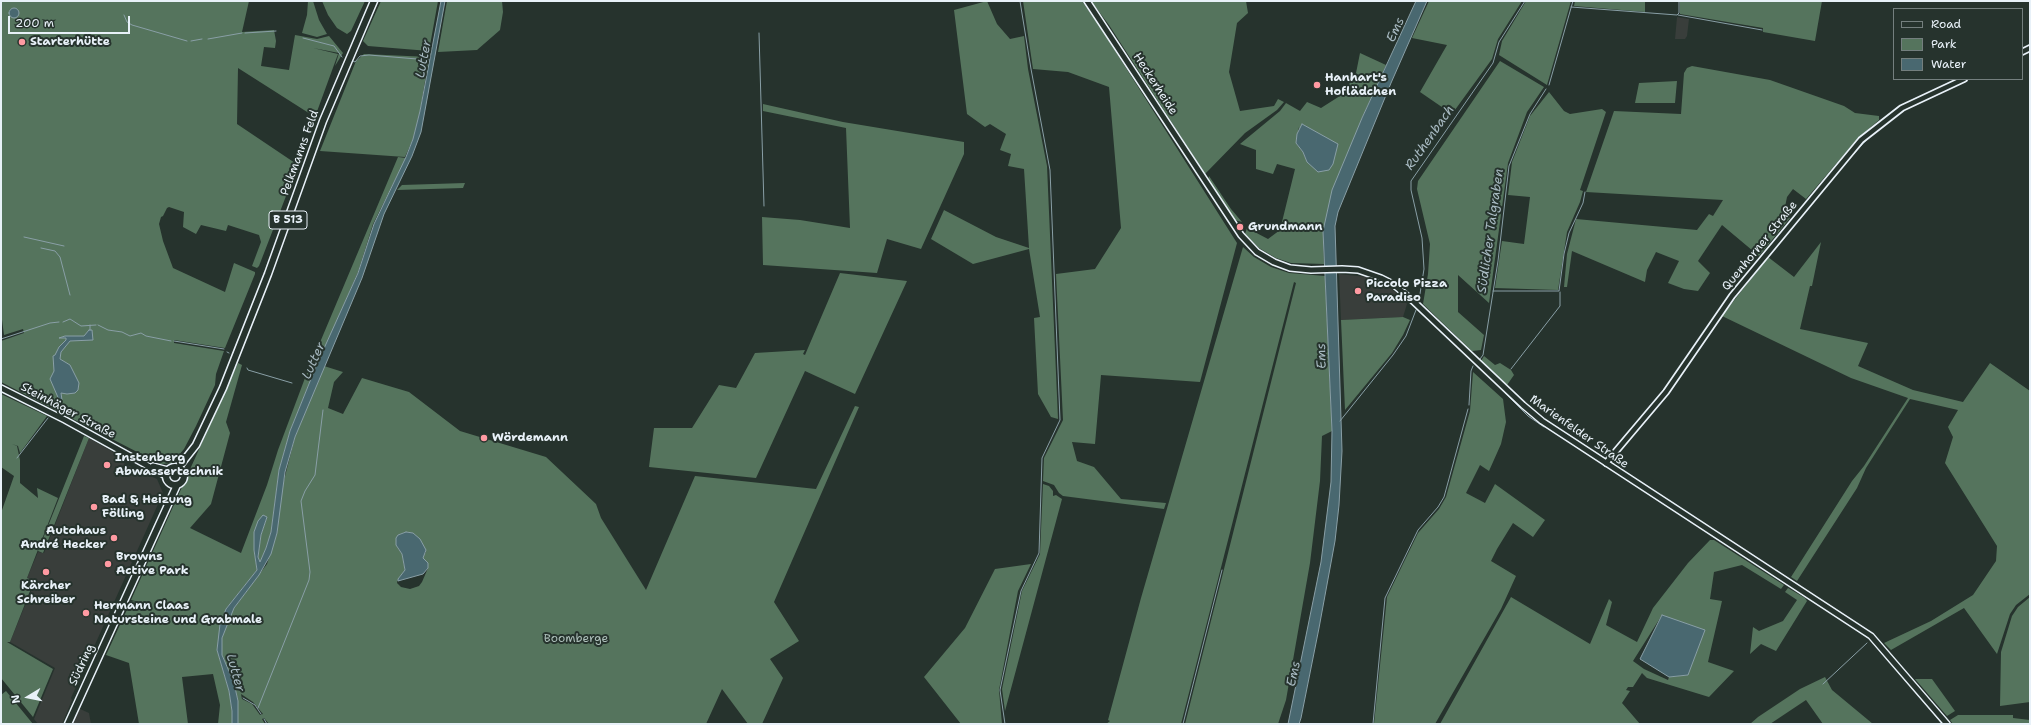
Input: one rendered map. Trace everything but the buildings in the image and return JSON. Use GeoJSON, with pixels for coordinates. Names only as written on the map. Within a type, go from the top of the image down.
{"type":"FeatureCollection","features":[{"type":"Feature","properties":{"kind":"main road","name":"Pelkmanns Feld"},"geometry":{"type":"LineString","coordinates":[[177,485],[183,480],[180,470],[206,426],[268,274],[323,121],[374,1]]}},
{"type":"Feature","properties":{"kind":"main road","name":"Heckerheide"},"geometry":{"type":"LineString","coordinates":[[1088,1],[1204,178]]}},
{"type":"Feature","properties":{"kind":"main road","name":"Marienfelder Straße"},"geometry":{"type":"LineString","coordinates":[[1204,178],[1241,235],[1257,252],[1274,262],[1290,268],[1321,270],[1340,269],[1364,272],[1393,284],[1531,413],[1871,636],[1947,724]]}},
{"type":"Feature","properties":{"kind":"main road","name":"Steinhäger Straße"},"geometry":{"type":"LineString","coordinates":[[1,388],[146,464],[167,473]]}},
{"type":"Feature","properties":{"kind":"main road"},"geometry":{"type":"LineString","coordinates":[[177,485],[169,483],[167,473],[180,470]]}},
{"type":"Feature","properties":{"kind":"main road","name":"Südring"},"geometry":{"type":"LineString","coordinates":[[167,507],[169,483]]}},
{"type":"Feature","properties":{"kind":"main road","name":"Südring"},"geometry":{"type":"LineString","coordinates":[[68,724],[177,485]]}},
{"type":"Feature","properties":{"kind":"street","name":"Quenhorner Straße"},"geometry":{"type":"LineString","coordinates":[[1606,463],[1666,392],[1732,296],[1861,140],[1902,108],[1962,80]]}},
{"type":"Feature","properties":{"kind":"shaded area"},"geometry":{"type":"Polygon","coordinates":[[[1677,17],[1689,19],[1687,36],[1685,39],[1675,39],[1677,17]]]}},
{"type":"Feature","properties":{"kind":"shaded area"},"geometry":{"type":"Polygon","coordinates":[[[1339,274],[1367,277],[1390,288],[1404,299],[1407,304],[1403,317],[1341,320],[1339,274]]]}},
{"type":"Feature","properties":{"kind":"shaded area"},"geometry":{"type":"Polygon","coordinates":[[[89,438],[118,455],[119,461],[157,479],[163,493],[71,698],[72,700],[62,724],[38,724],[34,719],[55,668],[10,642],[35,581],[27,578],[38,552],[44,553],[89,438]]]}},
{"type":"Feature","properties":{"kind":"shaded area"},"geometry":{"type":"Polygon","coordinates":[[[78,708],[89,713],[91,724],[71,724],[78,708]]]}},
{"type":"Feature","properties":{"kind":"green space"},"geometry":{"type":"Polygon","coordinates":[[[1,1],[249,1],[242,32],[274,30],[276,41],[275,48],[264,47],[261,66],[289,70],[295,35],[317,39],[329,36],[343,53],[335,66],[339,53],[313,48],[338,54],[315,117],[238,68],[237,124],[298,165],[257,268],[252,266],[261,242],[259,235],[228,225],[226,231],[201,225],[196,234],[183,227],[184,212],[169,207],[161,217],[159,224],[163,241],[173,268],[225,292],[234,263],[255,272],[225,348],[174,340],[174,343],[224,351],[216,374],[215,385],[196,426],[184,449],[172,463],[161,464],[1,382],[1,341],[24,333],[23,329],[4,335],[1,312],[1,1]]]}},
{"type":"Feature","properties":{"kind":"green space"},"geometry":{"type":"Polygon","coordinates":[[[308,1],[313,1],[319,20],[327,34],[317,37],[302,33],[307,15],[308,1]]]}},
{"type":"Feature","properties":{"kind":"green space"},"geometry":{"type":"Polygon","coordinates":[[[322,1],[365,1],[351,31],[347,34],[337,28],[328,15],[322,1]]]}},
{"type":"Feature","properties":{"kind":"green space"},"geometry":{"type":"Polygon","coordinates":[[[381,1],[438,1],[429,51],[368,46],[363,41],[381,1]]]}},
{"type":"Feature","properties":{"kind":"green space"},"geometry":{"type":"Polygon","coordinates":[[[447,1],[502,1],[503,12],[500,30],[477,50],[438,52],[447,1]]]}},
{"type":"Feature","properties":{"kind":"green space"},"geometry":{"type":"Polygon","coordinates":[[[987,1],[997,24],[1010,39],[1024,36],[1028,69],[1047,166],[1058,419],[1051,417],[1038,394],[1034,318],[1040,317],[1029,249],[973,264],[931,239],[944,210],[996,237],[1029,248],[1024,169],[1008,166],[1011,154],[1000,150],[1006,134],[990,124],[985,127],[967,114],[954,10],[987,1]]]}},
{"type":"Feature","properties":{"kind":"green space"},"geometry":{"type":"Polygon","coordinates":[[[1023,1],[1082,1],[1237,243],[1200,382],[1101,375],[1095,444],[1072,442],[1077,461],[1094,467],[1121,499],[1166,503],[1164,509],[1063,496],[1054,485],[1043,481],[1044,458],[1063,420],[1056,274],[1095,269],[1121,228],[1109,87],[1068,72],[1033,69],[1023,1]]]}},
{"type":"Feature","properties":{"kind":"green space"},"geometry":{"type":"Polygon","coordinates":[[[1091,1],[1246,1],[1248,13],[1237,23],[1229,72],[1240,111],[1274,106],[1278,99],[1284,102],[1277,110],[1245,133],[1205,174],[1109,25],[1091,1]]]}},
{"type":"Feature","properties":{"kind":"green space"},"geometry":{"type":"Polygon","coordinates":[[[1429,1],[1522,1],[1498,39],[1492,59],[1452,114],[1420,92],[1447,45],[1412,38],[1429,1]]]}},
{"type":"Feature","properties":{"kind":"green space"},"geometry":{"type":"Polygon","coordinates":[[[1526,1],[1571,1],[1547,85],[1499,55],[1502,41],[1526,1]]]}},
{"type":"Feature","properties":{"kind":"green space"},"geometry":{"type":"Polygon","coordinates":[[[1575,1],[1645,1],[1645,12],[1574,6],[1575,1]]]}},
{"type":"Feature","properties":{"kind":"green space"},"geometry":{"type":"Polygon","coordinates":[[[1680,1],[1822,1],[1815,41],[1763,32],[1763,28],[1680,14],[1680,1]]]}},
{"type":"Feature","properties":{"kind":"green space"},"geometry":{"type":"Polygon","coordinates":[[[1360,53],[1386,65],[1362,118],[1323,231],[1324,264],[1291,263],[1276,258],[1259,248],[1245,234],[1247,228],[1268,239],[1280,230],[1295,169],[1277,164],[1273,174],[1256,169],[1256,150],[1240,144],[1280,111],[1286,103],[1300,111],[1307,102],[1321,108],[1343,94],[1356,73],[1360,53]],[[1299,127],[1296,143],[1303,152],[1307,162],[1299,127]]]}},
{"type":"Feature","properties":{"kind":"green space"},"geometry":{"type":"Polygon","coordinates":[[[364,54],[429,57],[420,111],[413,139],[405,157],[320,151],[356,61],[364,54]]]}},
{"type":"Feature","properties":{"kind":"green space"},"geometry":{"type":"Polygon","coordinates":[[[1500,61],[1544,87],[1527,112],[1508,163],[1489,303],[1458,275],[1458,312],[1484,335],[1481,350],[1472,351],[1423,304],[1428,274],[1430,244],[1417,189],[1418,181],[1500,61]]]}},
{"type":"Feature","properties":{"kind":"green space"},"geometry":{"type":"Polygon","coordinates":[[[1692,66],[1770,80],[1844,106],[1855,113],[1879,116],[1879,120],[1858,138],[1806,199],[1793,189],[1787,197],[1784,212],[1790,218],[1759,256],[1722,225],[1698,261],[1710,273],[1698,291],[1684,289],[1668,283],[1679,261],[1656,252],[1647,270],[1645,282],[1572,251],[1567,287],[1564,287],[1567,254],[1576,219],[1697,230],[1709,214],[1713,216],[1723,200],[1586,192],[1614,111],[1681,114],[1684,73],[1687,68],[1692,66]]]}},
{"type":"Feature","properties":{"kind":"green space"},"geometry":{"type":"Polygon","coordinates":[[[1677,81],[1675,103],[1635,103],[1639,83],[1677,81]]]}},
{"type":"Feature","properties":{"kind":"green space"},"geometry":{"type":"Polygon","coordinates":[[[1549,92],[1564,111],[1570,114],[1602,109],[1606,112],[1580,190],[1583,191],[1580,202],[1567,232],[1558,290],[1495,288],[1502,241],[1524,244],[1530,197],[1508,195],[1512,162],[1530,116],[1549,92]]]}},
{"type":"Feature","properties":{"kind":"green space"},"geometry":{"type":"Polygon","coordinates":[[[763,104],[843,122],[964,142],[964,154],[921,249],[887,239],[877,273],[763,265],[762,217],[800,220],[850,228],[846,128],[763,111],[763,104]]]}},
{"type":"Feature","properties":{"kind":"green space"},"geometry":{"type":"Polygon","coordinates":[[[398,157],[406,158],[373,224],[358,272],[320,360],[313,359],[398,157]]]}},
{"type":"Feature","properties":{"kind":"green space"},"geometry":{"type":"Polygon","coordinates":[[[1209,176],[1231,209],[1242,222],[1235,220],[1208,180],[1209,176]]]}},
{"type":"Feature","properties":{"kind":"green space"},"geometry":{"type":"Polygon","coordinates":[[[465,183],[463,188],[397,190],[402,185],[465,183]]]}},
{"type":"Feature","properties":{"kind":"green space"},"geometry":{"type":"Polygon","coordinates":[[[1821,242],[1812,286],[1810,286],[1800,329],[1868,343],[1858,366],[1913,390],[1963,402],[1990,363],[2030,391],[2030,594],[2016,605],[2010,614],[1997,654],[1964,608],[1891,650],[1884,643],[1931,621],[1973,595],[1996,561],[1997,546],[1945,463],[1953,437],[1948,427],[1958,410],[1910,399],[1866,468],[1857,488],[1797,581],[1791,577],[1852,481],[1864,466],[1908,398],[1851,378],[1722,316],[1768,257],[1794,277],[1821,242]]]}},
{"type":"Feature","properties":{"kind":"green space"},"geometry":{"type":"Polygon","coordinates":[[[1243,247],[1254,257],[1271,267],[1289,273],[1325,276],[1332,431],[1322,436],[1320,481],[1310,563],[1286,700],[1278,724],[1185,724],[1296,283],[1294,282],[1181,724],[1106,724],[1110,721],[1108,720],[1141,598],[1243,247]]]}},
{"type":"Feature","properties":{"kind":"green space"},"geometry":{"type":"Polygon","coordinates":[[[840,273],[907,281],[855,394],[805,371],[756,478],[649,467],[654,428],[692,428],[719,385],[736,388],[755,353],[805,350],[803,354],[805,355],[840,273]]]}},
{"type":"Feature","properties":{"kind":"green space"},"geometry":{"type":"Polygon","coordinates":[[[1403,317],[1410,320],[1392,353],[1345,410],[1341,320],[1403,317]]]}},
{"type":"Feature","properties":{"kind":"green space"},"geometry":{"type":"Polygon","coordinates":[[[1484,356],[1495,365],[1500,363],[1511,370],[1514,375],[1507,385],[1481,361],[1484,356]]]}},
{"type":"Feature","properties":{"kind":"green space"},"geometry":{"type":"Polygon","coordinates":[[[311,362],[317,364],[290,431],[279,470],[271,532],[266,548],[260,563],[258,557],[261,535],[267,517],[254,532],[254,550],[257,570],[226,609],[217,650],[229,691],[232,724],[218,724],[220,705],[213,674],[182,677],[188,724],[139,724],[129,663],[106,655],[131,601],[144,603],[131,600],[238,363],[242,365],[226,422],[230,433],[211,504],[190,528],[241,553],[311,362]]]}},
{"type":"Feature","properties":{"kind":"green space","name":"Boomberge"},"geometry":{"type":"Polygon","coordinates":[[[324,366],[343,372],[334,382],[328,408],[343,414],[362,378],[409,392],[460,431],[546,457],[596,504],[601,518],[646,590],[695,476],[816,489],[855,406],[859,407],[774,602],[799,641],[770,659],[783,678],[762,724],[748,724],[722,689],[706,724],[269,724],[264,718],[262,719],[265,724],[238,724],[238,701],[234,683],[222,655],[222,638],[226,623],[234,608],[267,564],[277,533],[281,492],[295,437],[324,366]],[[406,532],[398,535],[397,547],[402,554],[405,571],[398,579],[397,583],[401,587],[410,589],[419,586],[422,582],[428,568],[428,563],[423,560],[423,556],[426,552],[413,533],[406,532]],[[241,694],[242,699],[252,704],[260,715],[263,714],[253,702],[241,694]]]}},
{"type":"Feature","properties":{"kind":"green space"},"geometry":{"type":"Polygon","coordinates":[[[1473,372],[1503,399],[1506,422],[1501,444],[1489,471],[1480,465],[1466,493],[1485,503],[1495,484],[1545,520],[1533,537],[1513,523],[1497,549],[1491,561],[1516,576],[1501,609],[1435,724],[1374,724],[1387,597],[1418,533],[1439,509],[1446,497],[1470,411],[1473,372]]]}},
{"type":"Feature","properties":{"kind":"green space"},"geometry":{"type":"Polygon","coordinates":[[[1,394],[47,416],[20,453],[18,446],[12,444],[17,446],[20,460],[20,483],[38,498],[37,488],[58,498],[27,578],[34,581],[10,642],[7,642],[53,669],[33,717],[1,678],[1,513],[14,476],[1,467],[1,394]]]}},
{"type":"Feature","properties":{"kind":"green space"},"geometry":{"type":"Polygon","coordinates":[[[84,436],[89,438],[43,553],[38,551],[84,436]]]}},
{"type":"Feature","properties":{"kind":"green space"},"geometry":{"type":"Polygon","coordinates":[[[1043,484],[1049,486],[1053,491],[1053,496],[1056,495],[1062,499],[1005,711],[1002,689],[1022,591],[1040,554],[1043,484]]]}},
{"type":"Feature","properties":{"kind":"green space"},"geometry":{"type":"Polygon","coordinates":[[[1710,540],[1714,540],[1784,585],[1781,589],[1742,565],[1714,572],[1710,599],[1722,601],[1708,662],[1734,671],[1709,697],[1647,678],[1642,673],[1633,687],[1628,687],[1626,690],[1630,691],[1622,703],[1640,724],[1440,724],[1511,597],[1590,644],[1609,599],[1612,602],[1606,625],[1637,642],[1653,608],[1688,563],[1710,540]],[[1662,615],[1633,661],[1644,669],[1668,680],[1669,677],[1688,675],[1662,615]]]}},
{"type":"Feature","properties":{"kind":"green space"},"geometry":{"type":"Polygon","coordinates":[[[1031,564],[1018,591],[999,690],[1002,724],[961,724],[924,677],[965,628],[995,569],[1031,564]]]}},
{"type":"Feature","properties":{"kind":"green space"},"geometry":{"type":"Polygon","coordinates":[[[1788,588],[1805,598],[1807,601],[1776,651],[1761,644],[1750,654],[1753,627],[1759,631],[1783,621],[1797,600],[1785,592],[1788,588]]]}},
{"type":"Feature","properties":{"kind":"green space"},"geometry":{"type":"Polygon","coordinates":[[[2030,597],[2030,702],[2000,706],[2001,652],[2012,616],[2018,607],[2030,597]]]}},
{"type":"Feature","properties":{"kind":"green space"},"geometry":{"type":"Polygon","coordinates":[[[1825,677],[1832,690],[1873,724],[1823,724],[1806,700],[1770,724],[1750,724],[1800,689],[1825,677]]]}},
{"type":"Feature","properties":{"kind":"green space"},"geometry":{"type":"Polygon","coordinates":[[[1915,679],[1932,679],[1955,711],[1947,716],[1915,679]]]}},
{"type":"Feature","properties":{"kind":"green space"},"geometry":{"type":"Polygon","coordinates":[[[6,691],[33,724],[1,724],[1,695],[6,691]]]}},
{"type":"Feature","properties":{"kind":"green space"},"geometry":{"type":"Polygon","coordinates":[[[1958,715],[2013,715],[2013,718],[2030,720],[2030,724],[1953,724],[1950,720],[1958,715]]]}},
{"type":"Feature","properties":{"kind":"water"},"geometry":{"type":"Polygon","coordinates":[[[441,1],[445,1],[421,132],[412,156],[384,214],[362,278],[295,437],[285,472],[277,533],[271,554],[259,575],[234,608],[222,638],[222,655],[234,683],[238,701],[238,724],[232,724],[229,691],[217,650],[220,624],[226,609],[257,570],[254,550],[254,532],[258,521],[263,515],[267,517],[261,535],[258,557],[260,562],[266,548],[271,532],[279,470],[290,431],[317,364],[358,273],[374,224],[413,139],[420,111],[441,1]]]}},
{"type":"Feature","properties":{"kind":"water"},"geometry":{"type":"Polygon","coordinates":[[[1416,1],[1427,1],[1391,83],[1338,212],[1335,226],[1342,451],[1339,505],[1335,541],[1301,718],[1299,724],[1288,724],[1321,562],[1331,482],[1332,431],[1323,231],[1332,190],[1362,118],[1416,1]]]}},
{"type":"Feature","properties":{"kind":"water"},"geometry":{"type":"Polygon","coordinates":[[[12,8],[16,8],[18,9],[18,17],[12,18],[9,15],[9,11],[12,8]]]}},
{"type":"Feature","properties":{"kind":"water"},"geometry":{"type":"Polygon","coordinates":[[[1302,124],[1338,144],[1333,164],[1329,170],[1318,172],[1307,162],[1303,152],[1296,143],[1297,134],[1302,124]]]}},
{"type":"Feature","properties":{"kind":"water"},"geometry":{"type":"Polygon","coordinates":[[[89,330],[92,330],[93,340],[70,341],[61,352],[60,359],[70,365],[79,383],[78,390],[75,393],[61,393],[62,400],[60,402],[50,379],[54,371],[53,356],[66,340],[66,338],[59,338],[65,336],[84,336],[89,330]]]}},
{"type":"Feature","properties":{"kind":"water"},"geometry":{"type":"Polygon","coordinates":[[[406,532],[413,533],[420,539],[426,550],[423,558],[428,563],[428,568],[423,574],[398,581],[405,570],[402,554],[396,545],[396,538],[398,535],[406,532]]]}},
{"type":"Feature","properties":{"kind":"water"},"geometry":{"type":"Polygon","coordinates":[[[1662,615],[1705,630],[1688,675],[1669,677],[1640,659],[1662,615]]]}},
{"type":"Feature","properties":{"kind":"waterway"},"geometry":{"type":"LineString","coordinates":[[1005,724],[1000,690],[1021,591],[1039,553],[1042,458],[1060,420],[1050,170],[1020,1]]}},
{"type":"Feature","properties":{"kind":"waterway","name":"Ruthenbach"},"geometry":{"type":"LineString","coordinates":[[1419,300],[1424,269],[1422,238],[1411,190],[1411,181],[1493,63],[1499,42],[1525,1]]}},
{"type":"Feature","properties":{"kind":"waterway","name":"Südlicher Talgraben"},"geometry":{"type":"LineString","coordinates":[[1549,85],[1573,1]]}},
{"type":"Feature","properties":{"kind":"waterway"},"geometry":{"type":"LineString","coordinates":[[1571,7],[1677,15],[1679,13],[1679,1]]}},
{"type":"Feature","properties":{"kind":"waterway"},"geometry":{"type":"LineString","coordinates":[[124,15],[127,22],[132,25],[187,41]]}},
{"type":"Feature","properties":{"kind":"waterway"},"geometry":{"type":"LineString","coordinates":[[1678,15],[1762,30]]}},
{"type":"Feature","properties":{"kind":"waterway"},"geometry":{"type":"LineString","coordinates":[[245,33],[276,31]]}},
{"type":"Feature","properties":{"kind":"waterway"},"geometry":{"type":"LineString","coordinates":[[208,39],[242,33]]}},
{"type":"Feature","properties":{"kind":"waterway"},"geometry":{"type":"LineString","coordinates":[[759,33],[764,206]]}},
{"type":"Feature","properties":{"kind":"waterway"},"geometry":{"type":"LineString","coordinates":[[303,38],[334,46],[342,57]]}},
{"type":"Feature","properties":{"kind":"waterway"},"geometry":{"type":"LineString","coordinates":[[191,41],[202,39]]}},
{"type":"Feature","properties":{"kind":"waterway","name":"Lutter"},"geometry":{"type":"LineString","coordinates":[[353,61],[355,62],[360,56],[369,55],[429,60]]}},
{"type":"Feature","properties":{"kind":"waterway","name":"Südlicher Talgraben"},"geometry":{"type":"LineString","coordinates":[[1480,359],[1483,355],[1498,261],[1509,166],[1530,114],[1546,89]]}},
{"type":"Feature","properties":{"kind":"waterway"},"geometry":{"type":"LineString","coordinates":[[1882,126],[1902,112]]}},
{"type":"Feature","properties":{"kind":"waterway"},"geometry":{"type":"LineString","coordinates":[[1840,169],[1872,134]]}},
{"type":"Feature","properties":{"kind":"waterway"},"geometry":{"type":"LineString","coordinates":[[1493,291],[1559,291],[1564,254],[1569,233],[1583,203],[1585,192]]}},
{"type":"Feature","properties":{"kind":"waterway"},"geometry":{"type":"LineString","coordinates":[[24,237],[64,246]]}},
{"type":"Feature","properties":{"kind":"waterway"},"geometry":{"type":"LineString","coordinates":[[41,248],[55,251],[60,257],[70,295]]}},
{"type":"Feature","properties":{"kind":"waterway"},"geometry":{"type":"LineString","coordinates":[[1511,369],[1560,306],[1560,292]]}},
{"type":"Feature","properties":{"kind":"waterway","name":"Ruthenbach"},"geometry":{"type":"LineString","coordinates":[[1340,421],[1393,355],[1406,336],[1416,310]]}},
{"type":"Feature","properties":{"kind":"waterway"},"geometry":{"type":"LineString","coordinates":[[63,322],[70,319],[81,326],[96,325]]}},
{"type":"Feature","properties":{"kind":"waterway"},"geometry":{"type":"LineString","coordinates":[[1,339],[50,323],[59,322]]}},
{"type":"Feature","properties":{"kind":"waterway"},"geometry":{"type":"LineString","coordinates":[[90,325],[90,330]]}},
{"type":"Feature","properties":{"kind":"waterway"},"geometry":{"type":"LineString","coordinates":[[98,325],[108,330],[122,332],[130,336],[141,333],[146,336],[171,341]]}},
{"type":"Feature","properties":{"kind":"waterway"},"geometry":{"type":"LineString","coordinates":[[174,341],[224,349]]}},
{"type":"Feature","properties":{"kind":"waterway","name":"Südlicher Talgraben"},"geometry":{"type":"LineString","coordinates":[[1469,405],[1471,371],[1473,366]]}},
{"type":"Feature","properties":{"kind":"waterway"},"geometry":{"type":"LineString","coordinates":[[247,368],[248,370],[292,383]]}},
{"type":"Feature","properties":{"kind":"waterway"},"geometry":{"type":"LineString","coordinates":[[1505,393],[1528,416],[1544,427]]}},
{"type":"Feature","properties":{"kind":"waterway"},"geometry":{"type":"LineString","coordinates":[[56,410],[60,402]]}},
{"type":"Feature","properties":{"kind":"waterway","name":"Südlicher Talgraben"},"geometry":{"type":"LineString","coordinates":[[1373,724],[1385,598],[1418,530],[1438,507],[1444,497],[1468,409]]}},
{"type":"Feature","properties":{"kind":"waterway"},"geometry":{"type":"LineString","coordinates":[[258,708],[309,580],[310,572],[301,501],[305,491],[315,475],[323,410]]}},
{"type":"Feature","properties":{"kind":"waterway"},"geometry":{"type":"LineString","coordinates":[[17,458],[48,418]]}},
{"type":"Feature","properties":{"kind":"waterway"},"geometry":{"type":"LineString","coordinates":[[1183,724],[1222,570]]}},
{"type":"Feature","properties":{"kind":"waterway"},"geometry":{"type":"LineString","coordinates":[[1859,631],[1867,637]]}},
{"type":"Feature","properties":{"kind":"waterway"},"geometry":{"type":"LineString","coordinates":[[1823,684],[1867,643]]}},
{"type":"Feature","properties":{"kind":"waterway"},"geometry":{"type":"LineString","coordinates":[[1874,644],[1940,721]]}},
{"type":"Feature","properties":{"kind":"waterway"},"geometry":{"type":"LineString","coordinates":[[243,698],[255,705],[261,714]]}},
{"type":"Feature","properties":{"kind":"waterway"},"geometry":{"type":"LineString","coordinates":[[264,719],[267,724]]}},
{"type":"Feature","properties":{"kind":"place","name":"Starterhütte"},"geometry":{"type":"Point","coordinates":[22,42]}},
{"type":"Feature","properties":{"kind":"place","name":"Hanhart's Hoflädchen"},"geometry":{"type":"Point","coordinates":[1317,85]}},
{"type":"Feature","properties":{"kind":"place","name":"Grundmann"},"geometry":{"type":"Point","coordinates":[1240,227]}},
{"type":"Feature","properties":{"kind":"place","name":"Piccolo Pizza Paradiso"},"geometry":{"type":"Point","coordinates":[1358,291]}},
{"type":"Feature","properties":{"kind":"place","name":"Wördemann"},"geometry":{"type":"Point","coordinates":[484,438]}},
{"type":"Feature","properties":{"kind":"place","name":"Instenberg Abwassertechnik"},"geometry":{"type":"Point","coordinates":[107,465]}},
{"type":"Feature","properties":{"kind":"place","name":"Bad & Heizung Fölling"},"geometry":{"type":"Point","coordinates":[94,507]}},
{"type":"Feature","properties":{"kind":"place","name":"Autohaus André Hecker"},"geometry":{"type":"Point","coordinates":[114,538]}},
{"type":"Feature","properties":{"kind":"place","name":"Browns Active Park"},"geometry":{"type":"Point","coordinates":[108,564]}},
{"type":"Feature","properties":{"kind":"place","name":"Kärcher Schreiber"},"geometry":{"type":"Point","coordinates":[46,572]}},
{"type":"Feature","properties":{"kind":"place","name":"Hermann Claas Natursteine und Grabmale"},"geometry":{"type":"Point","coordinates":[86,613]}},
{"type":"Feature","properties":{"kind":"water label","name":"Ems"},"geometry":{"type":"Point","coordinates":[1396,30]}},
{"type":"Feature","properties":{"kind":"water label","name":"Ems"},"geometry":{"type":"Point","coordinates":[1322,356]}},
{"type":"Feature","properties":{"kind":"water label","name":"Ems"},"geometry":{"type":"Point","coordinates":[1294,674]}}]}
